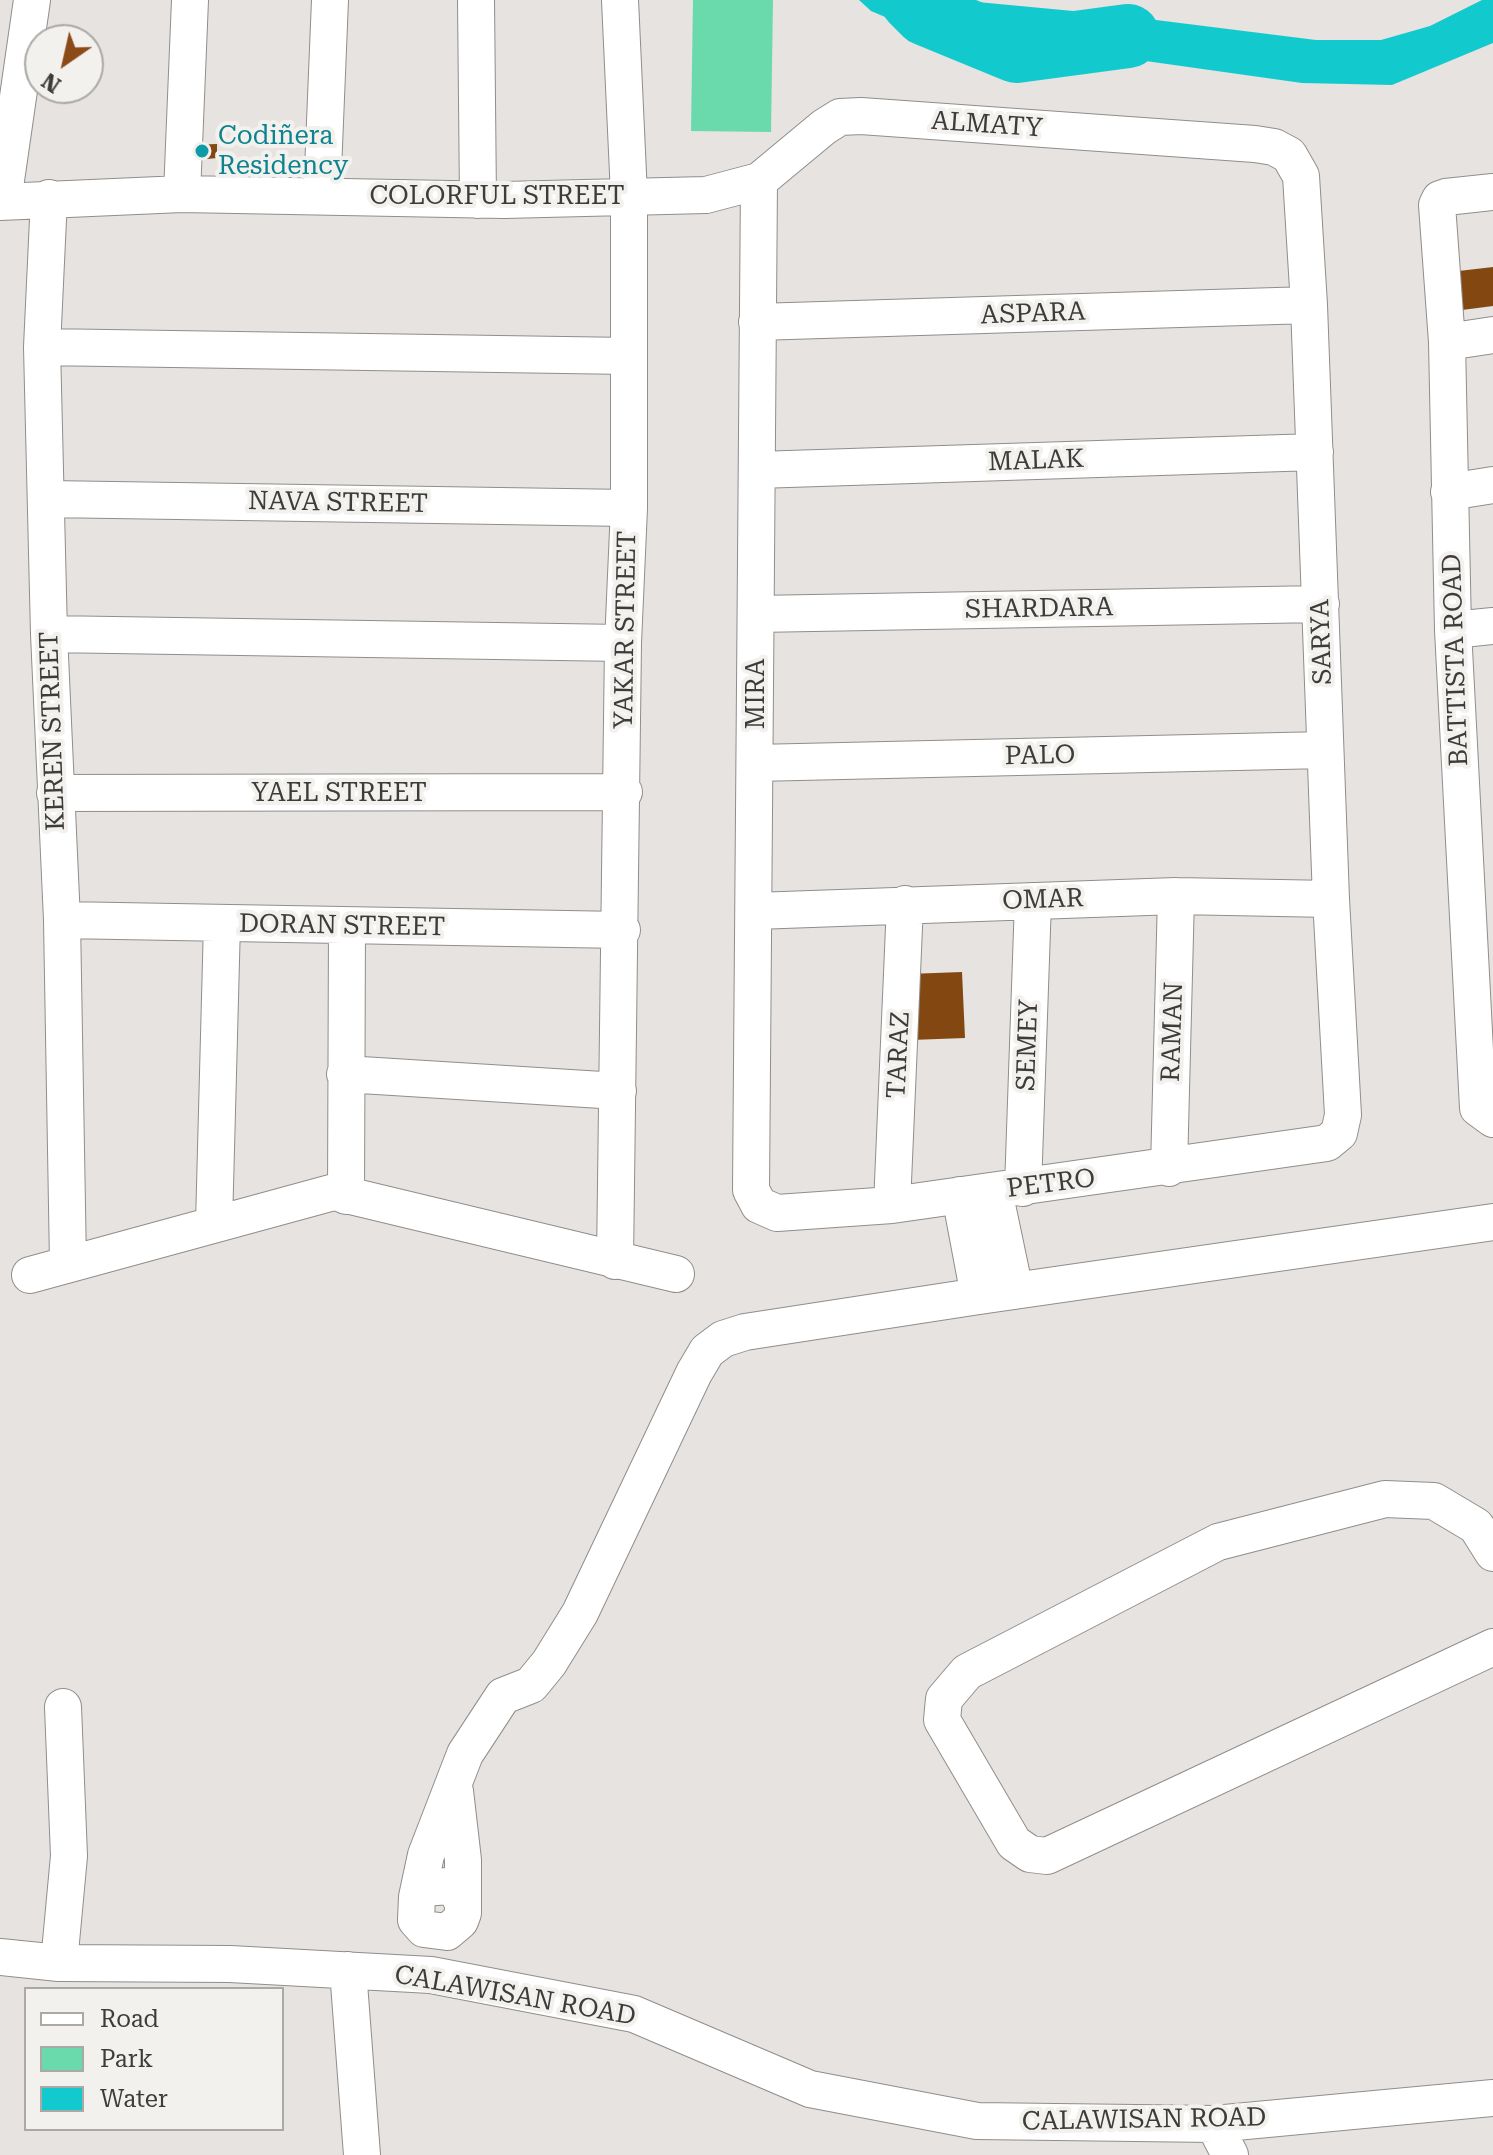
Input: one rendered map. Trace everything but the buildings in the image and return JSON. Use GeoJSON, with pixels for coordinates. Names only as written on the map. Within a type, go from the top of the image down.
{"type":"FeatureCollection","features":[{"type":"Feature","properties":{"kind":"street"},"geometry":{"type":"LineString","coordinates":[[2,201],[32,0]]}},
{"type":"Feature","properties":{"kind":"street"},"geometry":{"type":"LineString","coordinates":[[182,194],[190,0]]}},
{"type":"Feature","properties":{"kind":"street"},"geometry":{"type":"LineString","coordinates":[[322,195],[330,0]]}},
{"type":"Feature","properties":{"kind":"street"},"geometry":{"type":"LineString","coordinates":[[476,0],[478,200]]}},
{"type":"Feature","properties":{"kind":"street","name":"YAKAR STREET"},"geometry":{"type":"LineString","coordinates":[[615,1261],[624,792],[623,643],[629,508],[629,195],[620,0]]}},
{"type":"Feature","properties":{"kind":"street","name":"ALMATY"},"geometry":{"type":"LineString","coordinates":[[706,195],[759,181],[840,117],[1255,144],[1274,147],[1289,155]]}},
{"type":"Feature","properties":{"kind":"street","name":"SARYA"},"geometry":{"type":"LineString","coordinates":[[1289,155],[1301,176],[1309,305],[1331,899],[1343,1115],[1339,1133]]}},
{"type":"Feature","properties":{"kind":"street","name":"MIRA"},"geometry":{"type":"LineString","coordinates":[[759,181],[751,1190],[759,1205]]}},
{"type":"Feature","properties":{"kind":"street","name":"BATTISTA ROAD"},"geometry":{"type":"LineString","coordinates":[[1491,1118],[1478,1108],[1453,630],[1447,342],[1437,205],[1440,199],[1493,192]]}},
{"type":"Feature","properties":{"kind":"street","name":"COLORFUL STREET"},"geometry":{"type":"LineString","coordinates":[[2,201],[182,194],[478,200],[706,195]]}},
{"type":"Feature","properties":{"kind":"street","name":"KEREN STREET"},"geometry":{"type":"LineString","coordinates":[[49,198],[42,347],[49,634],[62,920],[68,1264]]}},
{"type":"Feature","properties":{"kind":"street","name":"ASPARA"},"geometry":{"type":"LineString","coordinates":[[757,322],[1309,305]]}},
{"type":"Feature","properties":{"kind":"street"},"geometry":{"type":"LineString","coordinates":[[1447,342],[1493,335]]}},
{"type":"Feature","properties":{"kind":"street"},"geometry":{"type":"LineString","coordinates":[[42,347],[629,356]]}},
{"type":"Feature","properties":{"kind":"street","name":"MALAK"},"geometry":{"type":"LineString","coordinates":[[757,470],[1315,452]]}},
{"type":"Feature","properties":{"kind":"street"},"geometry":{"type":"LineString","coordinates":[[1449,492],[1493,485]]}},
{"type":"Feature","properties":{"kind":"street","name":"NAVA STREET"},"geometry":{"type":"LineString","coordinates":[[48,499],[629,508]]}},
{"type":"Feature","properties":{"kind":"street","name":"SHARDARA"},"geometry":{"type":"LineString","coordinates":[[756,614],[1321,604]]}},
{"type":"Feature","properties":{"kind":"street"},"geometry":{"type":"LineString","coordinates":[[1453,630],[1493,626]]}},
{"type":"Feature","properties":{"kind":"street"},"geometry":{"type":"LineString","coordinates":[[49,634],[623,643]]}},
{"type":"Feature","properties":{"kind":"street","name":"PALO"},"geometry":{"type":"LineString","coordinates":[[755,763],[1325,750]]}},
{"type":"Feature","properties":{"kind":"street","name":"YAEL STREET"},"geometry":{"type":"LineString","coordinates":[[55,793],[624,792]]}},
{"type":"Feature","properties":{"kind":"street","name":"OMAR"},"geometry":{"type":"LineString","coordinates":[[755,911],[1176,896],[1331,899]]}},
{"type":"Feature","properties":{"kind":"street","name":"RAMAN"},"geometry":{"type":"LineString","coordinates":[[1169,1168],[1176,896]]}},
{"type":"Feature","properties":{"kind":"street","name":"SEMEY"},"geometry":{"type":"LineString","coordinates":[[992,1191],[1033,901]]}},
{"type":"Feature","properties":{"kind":"street","name":"TARAZ"},"geometry":{"type":"LineString","coordinates":[[892,1205],[905,904]]}},
{"type":"Feature","properties":{"kind":"street","name":"DORAN STREET"},"geometry":{"type":"LineString","coordinates":[[62,920],[622,930]]}},
{"type":"Feature","properties":{"kind":"street"},"geometry":{"type":"LineString","coordinates":[[214,1224],[222,923]]}},
{"type":"Feature","properties":{"kind":"street"},"geometry":{"type":"LineString","coordinates":[[346,1196],[347,926]]}},
{"type":"Feature","properties":{"kind":"street"},"geometry":{"type":"LineString","coordinates":[[345,1074],[618,1091]]}},
{"type":"Feature","properties":{"kind":"street","name":"PETRO"},"geometry":{"type":"LineString","coordinates":[[759,1205],[777,1213],[892,1205],[1169,1168],[1327,1143],[1339,1133]]}},
{"type":"Feature","properties":{"kind":"street"},"geometry":{"type":"LineString","coordinates":[[992,1191],[1015,1291]]}},
{"type":"Feature","properties":{"kind":"street"},"geometry":{"type":"LineString","coordinates":[[979,1296],[992,1191]]}},
{"type":"Feature","properties":{"kind":"street"},"geometry":{"type":"LineString","coordinates":[[30,1275],[334,1192],[676,1274]]}},
{"type":"Feature","properties":{"kind":"street"},"geometry":{"type":"LineString","coordinates":[[435,1933],[416,1920],[417,1897],[426,1855],[465,1754],[503,1696],[531,1685],[580,1613],[707,1351],[723,1339],[745,1332],[979,1296],[1493,1222]]}},
{"type":"Feature","properties":{"kind":"street"},"geometry":{"type":"LineString","coordinates":[[1493,1553],[1476,1526],[1434,1501],[1385,1499],[1218,1542],[967,1672],[944,1699],[942,1720],[1014,1843],[1030,1854],[1047,1856],[1493,1647]]}},
{"type":"Feature","properties":{"kind":"street"},"geometry":{"type":"LineString","coordinates":[[59,1963],[69,1856],[63,1707]]}},
{"type":"Feature","properties":{"kind":"street"},"geometry":{"type":"LineString","coordinates":[[435,1933],[455,1927],[460,1921],[463,1904],[463,1860],[454,1786]]}},
{"type":"Feature","properties":{"kind":"street"},"geometry":{"type":"LineString","coordinates":[[417,1897],[425,1888],[448,1886],[458,1893],[463,1904]]}},
{"type":"Feature","properties":{"kind":"street"},"geometry":{"type":"LineString","coordinates":[[431,1975],[435,1933]]}},
{"type":"Feature","properties":{"kind":"street","name":"CALAWISAN ROAD"},"geometry":{"type":"LineString","coordinates":[[0,1957],[59,1963],[431,1975],[634,2014],[810,2089],[977,2121],[1222,2140],[1493,2098]]}},
{"type":"Feature","properties":{"kind":"street"},"geometry":{"type":"LineString","coordinates":[[348,1970],[362,2155]]}},
{"type":"Feature","properties":{"kind":"green space"},"geometry":{"type":"Polygon","coordinates":[[[693,0],[773,0],[771,132],[691,131],[693,0]]]}},
{"type":"Feature","properties":{"kind":"water"},"geometry":{"type":"Polygon","coordinates":[[[859,0],[956,0],[1116,15],[1316,40],[1381,40],[1430,26],[1482,0],[1493,0],[1493,43],[1392,85],[1302,83],[911,28],[871,11],[859,0]]]}},
{"type":"Feature","properties":{"kind":"waterway"},"geometry":{"type":"LineString","coordinates":[[912,0],[926,14],[1016,51],[1128,36]]}},
{"type":"Feature","properties":{"kind":"place","name":"Codiñera Residency"},"geometry":{"type":"Point","coordinates":[202,151]}}]}
